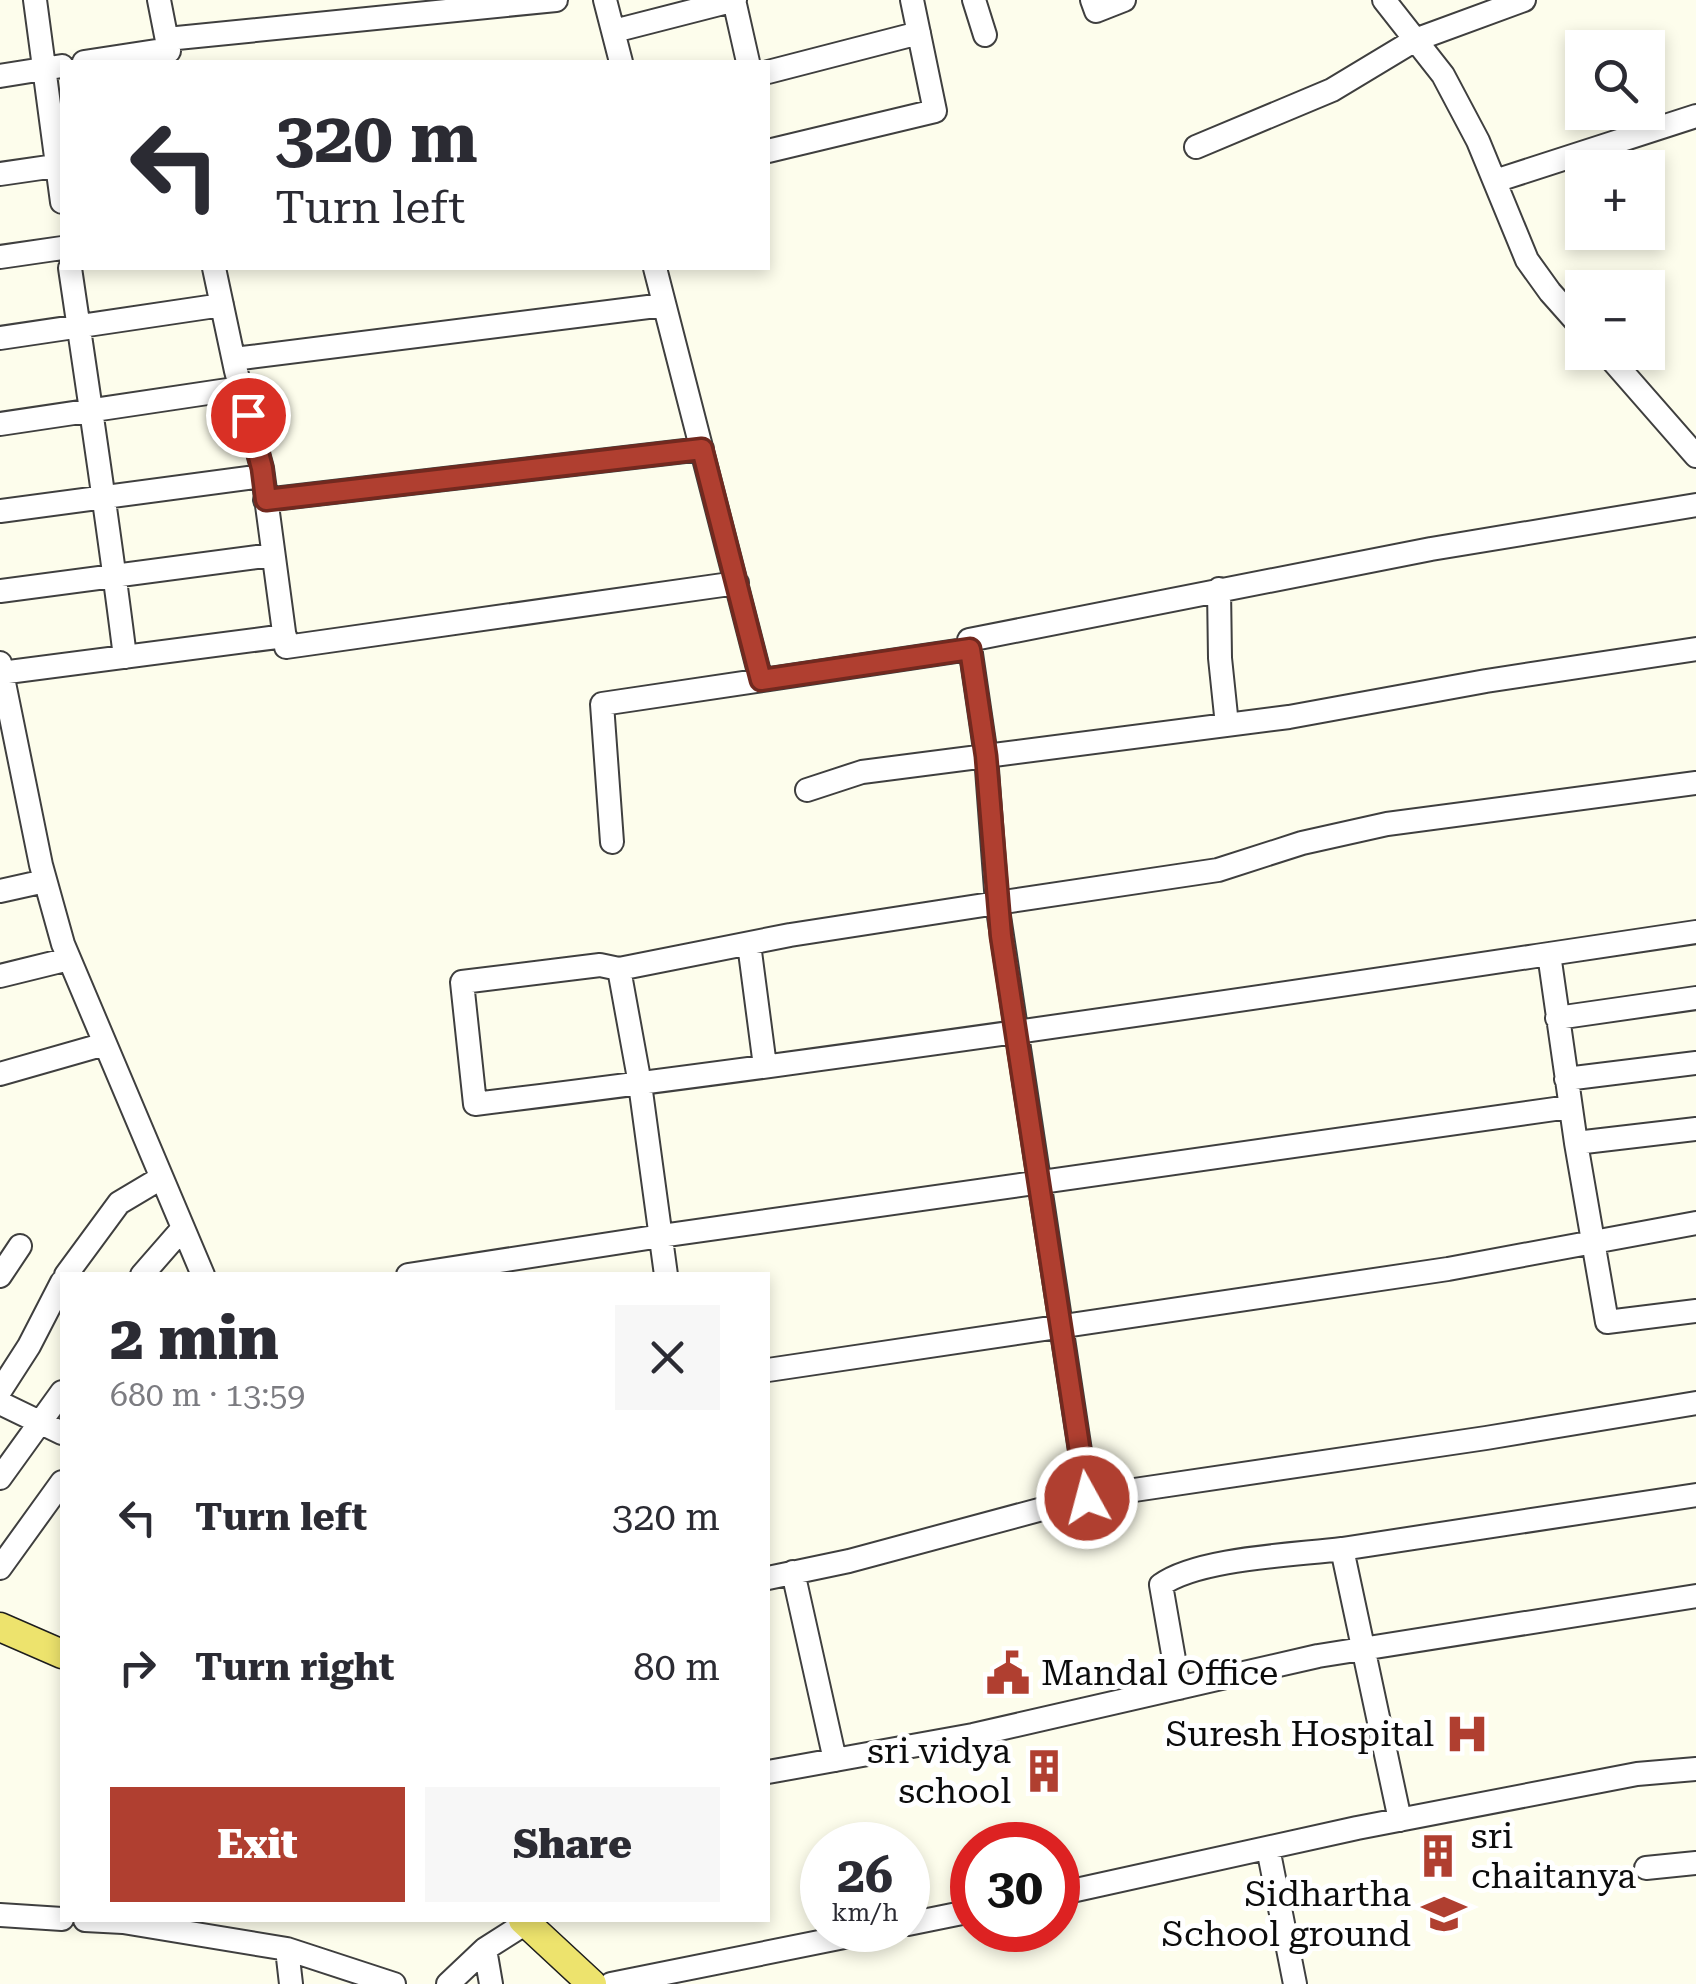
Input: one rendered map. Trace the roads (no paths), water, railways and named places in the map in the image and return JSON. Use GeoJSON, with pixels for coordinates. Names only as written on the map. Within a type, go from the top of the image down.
{"type":"FeatureCollection","features":[{"type":"Feature","properties":{"kind":"main road"},"geometry":{"type":"LineString","coordinates":[[0,1627],[60,1653]]}},
{"type":"Feature","properties":{"kind":"main road"},"geometry":{"type":"LineString","coordinates":[[525,1922],[592,1984]]}},
{"type":"Feature","properties":{"kind":"street"},"geometry":{"type":"LineString","coordinates":[[0,174],[60,165],[54,67],[35,0]]}},
{"type":"Feature","properties":{"kind":"street"},"geometry":{"type":"LineString","coordinates":[[159,0],[169,50]]}},
{"type":"Feature","properties":{"kind":"street"},"geometry":{"type":"LineString","coordinates":[[98,60],[556,0]]}},
{"type":"Feature","properties":{"kind":"street"},"geometry":{"type":"LineString","coordinates":[[604,0],[620,60]]}},
{"type":"Feature","properties":{"kind":"street"},"geometry":{"type":"LineString","coordinates":[[614,32],[734,0],[748,60]]}},
{"type":"Feature","properties":{"kind":"street"},"geometry":{"type":"LineString","coordinates":[[770,151],[935,111],[912,0]]}},
{"type":"Feature","properties":{"kind":"street"},"geometry":{"type":"LineString","coordinates":[[974,0],[985,35]]}},
{"type":"Feature","properties":{"kind":"street"},"geometry":{"type":"LineString","coordinates":[[1092,0],[1096,10],[1124,0]]}},
{"type":"Feature","properties":{"kind":"street"},"geometry":{"type":"LineString","coordinates":[[1384,0],[1443,76],[1478,141],[1527,260],[1565,309]]}},
{"type":"Feature","properties":{"kind":"street"},"geometry":{"type":"LineString","coordinates":[[1196,147],[1332,90],[1416,40],[1524,0]]}},
{"type":"Feature","properties":{"kind":"street"},"geometry":{"type":"LineString","coordinates":[[770,71],[919,33]]}},
{"type":"Feature","properties":{"kind":"street"},"geometry":{"type":"LineString","coordinates":[[0,76],[54,67]]}},
{"type":"Feature","properties":{"kind":"street"},"geometry":{"type":"LineString","coordinates":[[1495,181],[1696,116]]}},
{"type":"Feature","properties":{"kind":"street"},"geometry":{"type":"LineString","coordinates":[[0,256],[60,248]]}},
{"type":"Feature","properties":{"kind":"street"},"geometry":{"type":"LineString","coordinates":[[70,270],[125,657]]}},
{"type":"Feature","properties":{"kind":"street"},"geometry":{"type":"LineString","coordinates":[[214,270],[264,488],[286,647],[737,583]]}},
{"type":"Feature","properties":{"kind":"street"},"geometry":{"type":"LineString","coordinates":[[655,270],[761,680]]}},
{"type":"Feature","properties":{"kind":"street"},"geometry":{"type":"LineString","coordinates":[[0,338],[222,305]]}},
{"type":"Feature","properties":{"kind":"street"},"geometry":{"type":"LineString","coordinates":[[234,359],[664,305]]}},
{"type":"Feature","properties":{"kind":"street"},"geometry":{"type":"LineString","coordinates":[[1621,370],[1696,456]]}},
{"type":"Feature","properties":{"kind":"street"},"geometry":{"type":"LineString","coordinates":[[0,424],[241,388]]}},
{"type":"Feature","properties":{"kind":"street"},"geometry":{"type":"LineString","coordinates":[[0,511],[105,497],[264,488],[702,449]]}},
{"type":"Feature","properties":{"kind":"street"},"geometry":{"type":"LineString","coordinates":[[1087,1498],[1015,1034],[997,902],[986,756],[968,640],[1218,589],[1696,505]]}},
{"type":"Feature","properties":{"kind":"street"},"geometry":{"type":"LineString","coordinates":[[0,591],[272,555]]}},
{"type":"Feature","properties":{"kind":"street"},"geometry":{"type":"LineString","coordinates":[[1218,589],[1227,725]]}},
{"type":"Feature","properties":{"kind":"street"},"geometry":{"type":"LineString","coordinates":[[202,1272],[69,958],[8,745],[1,670],[284,636]]}},
{"type":"Feature","properties":{"kind":"street"},"geometry":{"type":"LineString","coordinates":[[612,842],[602,704],[970,649]]}},
{"type":"Feature","properties":{"kind":"street"},"geometry":{"type":"LineString","coordinates":[[807,790],[862,772],[1289,717],[1486,680],[1696,649]]}},
{"type":"Feature","properties":{"kind":"street"},"geometry":{"type":"LineString","coordinates":[[1696,783],[1387,824],[1302,843],[1218,870],[997,902],[618,969],[600,966],[462,982],[475,1104],[1015,1034],[1696,932]]}},
{"type":"Feature","properties":{"kind":"street"},"geometry":{"type":"LineString","coordinates":[[0,891],[45,881]]}},
{"type":"Feature","properties":{"kind":"street"},"geometry":{"type":"LineString","coordinates":[[750,944],[765,1066]]}},
{"type":"Feature","properties":{"kind":"street"},"geometry":{"type":"LineString","coordinates":[[1549,954],[1569,1107],[1608,1322],[1696,1311]]}},
{"type":"Feature","properties":{"kind":"street"},"geometry":{"type":"LineString","coordinates":[[0,976],[69,958]]}},
{"type":"Feature","properties":{"kind":"street"},"geometry":{"type":"LineString","coordinates":[[618,969],[640,1084],[666,1272]]}},
{"type":"Feature","properties":{"kind":"street"},"geometry":{"type":"LineString","coordinates":[[1558,1018],[1696,998]]}},
{"type":"Feature","properties":{"kind":"street"},"geometry":{"type":"LineString","coordinates":[[0,1074],[105,1044]]}},
{"type":"Feature","properties":{"kind":"street"},"geometry":{"type":"LineString","coordinates":[[1566,1079],[1696,1063]]}},
{"type":"Feature","properties":{"kind":"street"},"geometry":{"type":"LineString","coordinates":[[428,1272],[1569,1107]]}},
{"type":"Feature","properties":{"kind":"street"},"geometry":{"type":"LineString","coordinates":[[1576,1143],[1696,1129]]}},
{"type":"Feature","properties":{"kind":"street"},"geometry":{"type":"LineString","coordinates":[[68,1272],[120,1203],[161,1178]]}},
{"type":"Feature","properties":{"kind":"street"},"geometry":{"type":"LineString","coordinates":[[770,1370],[1448,1270],[1696,1223]]}},
{"type":"Feature","properties":{"kind":"street"},"geometry":{"type":"LineString","coordinates":[[145,1272],[182,1228]]}},
{"type":"Feature","properties":{"kind":"street"},"geometry":{"type":"LineString","coordinates":[[0,1276],[20,1246]]}},
{"type":"Feature","properties":{"kind":"street"},"geometry":{"type":"LineString","coordinates":[[0,1390],[29,1346],[60,1286]]}},
{"type":"Feature","properties":{"kind":"street"},"geometry":{"type":"LineString","coordinates":[[0,1478],[52,1428],[60,1399]]}},
{"type":"Feature","properties":{"kind":"street"},"geometry":{"type":"LineString","coordinates":[[0,1403],[52,1428]]}},
{"type":"Feature","properties":{"kind":"street"},"geometry":{"type":"LineString","coordinates":[[770,1578],[849,1561],[1087,1498],[1696,1403]]}},
{"type":"Feature","properties":{"kind":"street"},"geometry":{"type":"LineString","coordinates":[[0,1568],[60,1485]]}},
{"type":"Feature","properties":{"kind":"street"},"geometry":{"type":"LineString","coordinates":[[1179,1688],[1161,1585],[1174,1576],[1696,1494]]}},
{"type":"Feature","properties":{"kind":"street"},"geometry":{"type":"LineString","coordinates":[[41,1512],[60,1521]]}},
{"type":"Feature","properties":{"kind":"street"},"geometry":{"type":"LineString","coordinates":[[1342,1549],[1400,1820]]}},
{"type":"Feature","properties":{"kind":"street"},"geometry":{"type":"LineString","coordinates":[[794,1572],[835,1760]]}},
{"type":"Feature","properties":{"kind":"street"},"geometry":{"type":"LineString","coordinates":[[770,1772],[974,1735],[1318,1656],[1696,1596]]}},
{"type":"Feature","properties":{"kind":"street"},"geometry":{"type":"LineString","coordinates":[[1080,1889],[1400,1820],[1637,1774],[1696,1769]]}},
{"type":"Feature","properties":{"kind":"street"},"geometry":{"type":"LineString","coordinates":[[1268,1848],[1295,1984]]}},
{"type":"Feature","properties":{"kind":"street"},"geometry":{"type":"LineString","coordinates":[[1646,1868],[1696,1863]]}},
{"type":"Feature","properties":{"kind":"street"},"geometry":{"type":"LineString","coordinates":[[0,1915],[60,1919]]}},
{"type":"Feature","properties":{"kind":"street"},"geometry":{"type":"LineString","coordinates":[[448,1984],[485,1949],[525,1922]]}},
{"type":"Feature","properties":{"kind":"street"},"geometry":{"type":"LineString","coordinates":[[145,1923],[287,1949],[394,1984]]}},
{"type":"Feature","properties":{"kind":"street"},"geometry":{"type":"LineString","coordinates":[[611,1984],[800,1946]]}},
{"type":"Feature","properties":{"kind":"street"},"geometry":{"type":"LineString","coordinates":[[287,1949],[291,1984]]}},
{"type":"Feature","properties":{"kind":"street"},"geometry":{"type":"LineString","coordinates":[[485,1949],[491,1984]]}},
{"type":"Feature","properties":{"kind":"place","name":"Mandal Office"},"geometry":{"type":"Point","coordinates":[1008,1673]}},
{"type":"Feature","properties":{"kind":"place","name":"Suresh Hospital"},"geometry":{"type":"Point","coordinates":[1467,1734]}},
{"type":"Feature","properties":{"kind":"place","name":"sri vidya school"},"geometry":{"type":"Point","coordinates":[1044,1771]}},
{"type":"Feature","properties":{"kind":"place","name":"sri chaitanya"},"geometry":{"type":"Point","coordinates":[1438,1856]}},
{"type":"Feature","properties":{"kind":"place","name":"Sidhartha School ground"},"geometry":{"type":"Point","coordinates":[1444,1914]}}]}
